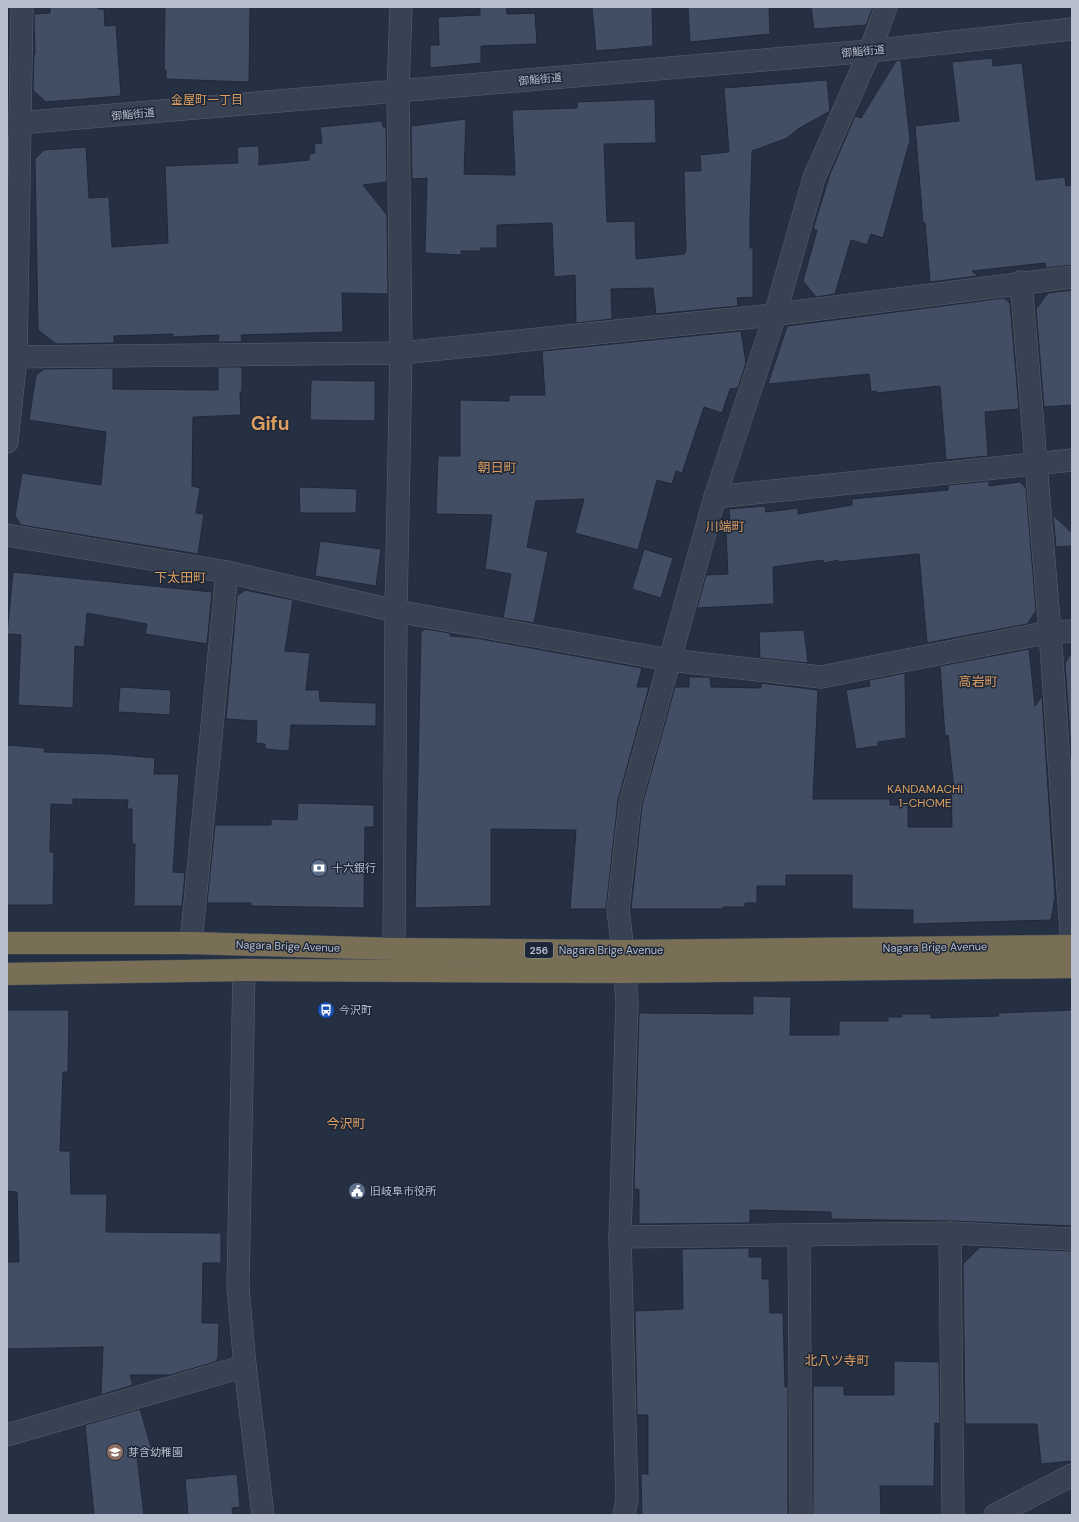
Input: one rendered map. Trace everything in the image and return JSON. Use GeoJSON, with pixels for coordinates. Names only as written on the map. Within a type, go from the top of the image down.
{"type":"FeatureCollection","features":[{"type":"Feature","properties":{"kind":"highway","name":"Nagara Brige Avenue"},"geometry":{"type":"LineString","coordinates":[[7,943],[191,943],[394,949],[624,961],[1072,967]]}},
{"type":"Feature","properties":{"kind":"highway","name":"Nagara Brige Avenue"},"geometry":{"type":"LineString","coordinates":[[7,974],[624,961],[1072,946]]}},
{"type":"Feature","properties":{"kind":"street"},"geometry":{"type":"LineString","coordinates":[[7,442],[11,357],[14,124],[22,7]]}},
{"type":"Feature","properties":{"kind":"street"},"geometry":{"type":"LineString","coordinates":[[394,949],[396,611],[401,353],[398,91],[401,7]]}},
{"type":"Feature","properties":{"kind":"street"},"geometry":{"type":"LineString","coordinates":[[624,1515],[627,1499],[620,1237],[627,1001],[618,910],[630,802],[714,497],[775,315],[814,178],[870,51],[886,7]]}},
{"type":"Feature","properties":{"kind":"street","name":"御鮨街道"},"geometry":{"type":"LineString","coordinates":[[14,124],[870,51],[1072,29]]}},
{"type":"Feature","properties":{"kind":"street"},"geometry":{"type":"LineString","coordinates":[[11,357],[401,353],[775,315],[1021,282],[1072,277]]}},
{"type":"Feature","properties":{"kind":"street"},"geometry":{"type":"LineString","coordinates":[[1021,282],[1050,632],[1072,946]]}},
{"type":"Feature","properties":{"kind":"street"},"geometry":{"type":"LineString","coordinates":[[714,497],[1072,460]]}},
{"type":"Feature","properties":{"kind":"street"},"geometry":{"type":"LineString","coordinates":[[7,535],[227,572],[396,611],[669,660],[821,677],[1050,632],[1072,631]]}},
{"type":"Feature","properties":{"kind":"street"},"geometry":{"type":"LineString","coordinates":[[191,943],[227,572]]}},
{"type":"Feature","properties":{"kind":"street"},"geometry":{"type":"LineString","coordinates":[[244,970],[238,1288],[245,1366],[263,1515]]}},
{"type":"Feature","properties":{"kind":"street"},"geometry":{"type":"LineString","coordinates":[[620,1237],[950,1232],[1072,1239]]}},
{"type":"Feature","properties":{"kind":"street"},"geometry":{"type":"LineString","coordinates":[[950,1232],[953,1515]]}},
{"type":"Feature","properties":{"kind":"street"},"geometry":{"type":"LineString","coordinates":[[799,1235],[801,1515]]}},
{"type":"Feature","properties":{"kind":"street"},"geometry":{"type":"LineString","coordinates":[[7,1435],[245,1366]]}},
{"type":"Feature","properties":{"kind":"street"},"geometry":{"type":"LineString","coordinates":[[995,1515],[1072,1476]]}},
{"type":"Feature","properties":{"kind":"building"},"geometry":{"type":"Polygon","coordinates":[[[50,7],[98,7],[98,9],[104,9],[105,26],[116,25],[121,96],[46,102],[33,90],[35,54],[34,14],[50,13],[50,7]]]}},
{"type":"Feature","properties":{"kind":"building"},"geometry":{"type":"Polygon","coordinates":[[[165,7],[250,7],[249,82],[166,79],[166,70],[164,71],[165,7]]]}},
{"type":"Feature","properties":{"kind":"building"},"geometry":{"type":"Polygon","coordinates":[[[480,7],[506,7],[507,14],[535,13],[537,44],[481,46],[481,63],[430,68],[430,45],[439,45],[438,17],[480,15],[480,7]]]}},
{"type":"Feature","properties":{"kind":"building"},"geometry":{"type":"Polygon","coordinates":[[[592,7],[652,7],[653,46],[596,51],[592,7]]]}},
{"type":"Feature","properties":{"kind":"building"},"geometry":{"type":"Polygon","coordinates":[[[688,7],[769,7],[770,34],[690,42],[688,7]]]}},
{"type":"Feature","properties":{"kind":"building"},"geometry":{"type":"Polygon","coordinates":[[[811,7],[873,7],[866,25],[814,29],[811,7]]]}},
{"type":"Feature","properties":{"kind":"building"},"geometry":{"type":"Polygon","coordinates":[[[992,58],[993,66],[1022,63],[1036,180],[1065,177],[1066,186],[1072,185],[1072,265],[1046,268],[1045,263],[972,271],[978,276],[930,282],[925,223],[923,223],[915,126],[959,121],[952,62],[992,58]]]}},
{"type":"Feature","properties":{"kind":"building"},"geometry":{"type":"Polygon","coordinates":[[[901,60],[910,140],[883,238],[871,234],[867,245],[851,240],[835,294],[816,297],[803,281],[817,230],[813,229],[830,174],[855,116],[861,118],[896,61],[901,60]]]}},
{"type":"Feature","properties":{"kind":"building"},"geometry":{"type":"Polygon","coordinates":[[[827,80],[830,111],[798,129],[787,138],[752,151],[750,248],[753,248],[753,297],[737,298],[738,306],[656,314],[653,288],[611,289],[612,319],[576,323],[575,275],[554,277],[552,223],[497,225],[497,248],[481,248],[481,251],[461,251],[461,255],[425,253],[427,178],[412,179],[411,126],[466,119],[464,174],[515,175],[512,110],[577,108],[577,102],[655,99],[656,143],[604,144],[607,222],[635,221],[636,259],[684,254],[686,252],[684,171],[701,171],[700,155],[729,152],[724,88],[827,80]]]}},
{"type":"Feature","properties":{"kind":"building"},"geometry":{"type":"Polygon","coordinates":[[[382,121],[383,127],[386,127],[387,182],[363,185],[387,215],[388,294],[342,293],[343,332],[241,335],[242,342],[218,342],[219,335],[173,337],[173,334],[114,336],[114,343],[56,344],[38,330],[35,159],[44,150],[86,147],[89,198],[109,197],[112,247],[168,243],[165,166],[238,163],[237,147],[259,146],[259,165],[309,160],[309,154],[315,153],[314,144],[322,143],[320,127],[382,121]]]}},
{"type":"Feature","properties":{"kind":"building"},"geometry":{"type":"Polygon","coordinates":[[[1072,290],[1072,405],[1044,407],[1036,309],[1048,293],[1072,290]]]}},
{"type":"Feature","properties":{"kind":"building"},"geometry":{"type":"Polygon","coordinates":[[[1004,298],[1010,303],[1019,409],[985,412],[988,456],[946,460],[940,386],[876,393],[876,391],[871,392],[869,374],[768,384],[787,326],[1004,298]]]}},
{"type":"Feature","properties":{"kind":"building"},"geometry":{"type":"Polygon","coordinates":[[[741,331],[746,363],[738,388],[730,389],[722,413],[704,407],[682,473],[676,471],[672,484],[657,480],[638,550],[575,533],[584,499],[536,501],[527,547],[548,552],[534,623],[503,618],[511,574],[485,569],[492,515],[436,514],[438,456],[460,456],[460,400],[509,401],[509,395],[545,395],[542,351],[741,331]]]}},
{"type":"Feature","properties":{"kind":"building"},"geometry":{"type":"Polygon","coordinates":[[[218,367],[242,367],[242,392],[240,392],[241,415],[193,417],[192,486],[200,488],[196,513],[204,514],[198,554],[21,525],[15,516],[22,473],[101,485],[106,432],[29,420],[36,375],[44,369],[113,368],[113,389],[218,390],[218,367]]]}},
{"type":"Feature","properties":{"kind":"building"},"geometry":{"type":"Polygon","coordinates":[[[311,380],[375,381],[375,421],[310,420],[311,380]]]}},
{"type":"Feature","properties":{"kind":"building"},"geometry":{"type":"Polygon","coordinates":[[[989,481],[989,486],[1020,482],[1026,488],[1036,611],[1027,624],[927,643],[919,554],[838,562],[838,560],[824,563],[823,560],[773,567],[774,604],[697,608],[706,575],[728,574],[726,533],[731,533],[729,509],[765,506],[766,512],[798,508],[798,514],[852,505],[852,499],[948,490],[948,485],[989,481]]]}},
{"type":"Feature","properties":{"kind":"building"},"geometry":{"type":"Polygon","coordinates":[[[299,487],[357,489],[356,513],[300,513],[299,487]]]}},
{"type":"Feature","properties":{"kind":"building"},"geometry":{"type":"Polygon","coordinates":[[[1053,515],[1072,533],[1072,546],[1056,547],[1053,515]]]}},
{"type":"Feature","properties":{"kind":"building"},"geometry":{"type":"Polygon","coordinates":[[[320,541],[381,549],[376,586],[315,576],[320,541]]]}},
{"type":"Feature","properties":{"kind":"building"},"geometry":{"type":"Polygon","coordinates":[[[644,549],[673,558],[661,598],[632,589],[644,549]]]}},
{"type":"Feature","properties":{"kind":"building"},"geometry":{"type":"Polygon","coordinates":[[[13,572],[212,592],[207,644],[145,634],[147,624],[87,613],[84,647],[75,646],[73,708],[18,705],[21,635],[7,634],[13,572]]]}},
{"type":"Feature","properties":{"kind":"building"},"geometry":{"type":"Polygon","coordinates":[[[245,590],[293,600],[285,651],[310,653],[306,690],[319,690],[320,701],[376,703],[376,726],[291,725],[289,751],[265,749],[265,744],[256,743],[257,721],[226,719],[237,596],[245,590]]]}},
{"type":"Feature","properties":{"kind":"building"},"geometry":{"type":"Polygon","coordinates":[[[425,629],[450,633],[450,636],[476,638],[642,668],[637,687],[649,687],[618,800],[606,909],[570,909],[576,830],[491,829],[491,906],[415,908],[421,632],[425,629]]]}},
{"type":"Feature","properties":{"kind":"building"},"geometry":{"type":"Polygon","coordinates":[[[804,630],[808,663],[760,658],[759,632],[804,630]]]}},
{"type":"Feature","properties":{"kind":"building"},"geometry":{"type":"Polygon","coordinates":[[[1029,649],[1035,706],[1042,696],[1055,897],[1051,920],[913,924],[913,910],[852,909],[852,875],[786,875],[786,886],[757,886],[757,903],[745,903],[745,907],[723,907],[723,909],[631,909],[642,805],[675,687],[689,687],[689,677],[710,677],[711,687],[761,688],[761,683],[818,690],[813,799],[890,799],[890,805],[908,805],[908,827],[952,827],[951,789],[954,789],[948,735],[945,736],[940,666],[1029,649]]]}},
{"type":"Feature","properties":{"kind":"building"},"geometry":{"type":"Polygon","coordinates":[[[1072,652],[1072,767],[1065,663],[1072,652]]]}},
{"type":"Feature","properties":{"kind":"building"},"geometry":{"type":"Polygon","coordinates":[[[905,673],[906,738],[878,742],[878,746],[856,749],[846,690],[870,686],[869,680],[905,673]]]}},
{"type":"Feature","properties":{"kind":"building"},"geometry":{"type":"Polygon","coordinates":[[[120,687],[171,690],[170,715],[118,712],[120,687]]]}},
{"type":"Feature","properties":{"kind":"building"},"geometry":{"type":"Polygon","coordinates":[[[7,745],[45,748],[44,752],[110,754],[155,758],[154,774],[179,774],[173,872],[185,873],[182,906],[134,906],[135,844],[132,844],[132,809],[127,809],[128,800],[73,799],[73,805],[51,804],[50,852],[54,852],[53,905],[7,905],[7,745]]]}},
{"type":"Feature","properties":{"kind":"building"},"geometry":{"type":"Polygon","coordinates":[[[298,803],[374,805],[374,827],[365,827],[364,908],[251,906],[251,903],[207,903],[215,825],[271,825],[271,819],[297,820],[298,803]]]}},
{"type":"Feature","properties":{"kind":"building"},"geometry":{"type":"Polygon","coordinates":[[[753,996],[791,997],[790,1035],[839,1035],[839,1021],[888,1021],[888,1017],[902,1017],[902,1014],[931,1014],[931,1018],[999,1016],[998,1013],[1072,1010],[1072,1226],[951,1221],[831,1219],[831,1212],[750,1210],[750,1223],[639,1224],[639,1189],[634,1189],[639,1013],[753,1014],[753,996]]]}},
{"type":"Feature","properties":{"kind":"building"},"geometry":{"type":"Polygon","coordinates":[[[7,1010],[69,1010],[68,1072],[63,1072],[60,1151],[70,1151],[71,1194],[107,1194],[106,1232],[221,1233],[221,1263],[203,1263],[202,1323],[219,1323],[218,1358],[215,1362],[170,1375],[130,1375],[133,1385],[101,1395],[103,1347],[7,1349],[7,1262],[19,1262],[17,1192],[7,1191],[7,1010]]]}},
{"type":"Feature","properties":{"kind":"building"},"geometry":{"type":"Polygon","coordinates":[[[980,1247],[1072,1251],[1072,1461],[1041,1464],[1037,1424],[965,1424],[963,1264],[980,1247]]]}},
{"type":"Feature","properties":{"kind":"building"},"geometry":{"type":"Polygon","coordinates":[[[749,1248],[749,1257],[762,1257],[762,1279],[769,1279],[770,1313],[783,1313],[785,1387],[788,1387],[788,1515],[642,1515],[641,1474],[648,1474],[648,1415],[637,1415],[635,1311],[683,1309],[682,1249],[749,1248]]]}},
{"type":"Feature","properties":{"kind":"building"},"geometry":{"type":"Polygon","coordinates":[[[894,1361],[939,1362],[940,1424],[935,1423],[934,1486],[880,1486],[881,1515],[813,1515],[813,1386],[844,1386],[844,1395],[894,1395],[894,1361]]]}},
{"type":"Feature","properties":{"kind":"building"},"geometry":{"type":"Polygon","coordinates":[[[140,1409],[153,1454],[137,1456],[144,1515],[94,1515],[85,1425],[140,1409]]]}},
{"type":"Feature","properties":{"kind":"building"},"geometry":{"type":"Polygon","coordinates":[[[237,1474],[240,1507],[232,1508],[233,1515],[188,1515],[185,1479],[237,1474]]]}},
{"type":"Feature","properties":{"kind":"place","name":"十六銀行"},"geometry":{"type":"Point","coordinates":[319,868]}},
{"type":"Feature","properties":{"kind":"place","name":"今沢町"},"geometry":{"type":"Point","coordinates":[326,1010]}},
{"type":"Feature","properties":{"kind":"place","name":"旧岐阜市役所"},"geometry":{"type":"Point","coordinates":[357,1191]}},
{"type":"Feature","properties":{"kind":"place","name":"芽含幼稚園"},"geometry":{"type":"Point","coordinates":[115,1452]}},
{"type":"Feature","properties":{"kind":"district","name":"金屋町一丁目"},"geometry":{"type":"Point","coordinates":[207,100]}},
{"type":"Feature","properties":{"kind":"district","name":"Gifu"},"geometry":{"type":"Point","coordinates":[270,423]}},
{"type":"Feature","properties":{"kind":"district","name":"朝日町"},"geometry":{"type":"Point","coordinates":[497,467]}},
{"type":"Feature","properties":{"kind":"district","name":"川端町"},"geometry":{"type":"Point","coordinates":[725,526]}},
{"type":"Feature","properties":{"kind":"district","name":"下太田町"},"geometry":{"type":"Point","coordinates":[180,577]}},
{"type":"Feature","properties":{"kind":"district","name":"高岩町"},"geometry":{"type":"Point","coordinates":[978,681]}},
{"type":"Feature","properties":{"kind":"district","name":"KANDAMACHI 1-CHOME"},"geometry":{"type":"Point","coordinates":[925,796]}},
{"type":"Feature","properties":{"kind":"district","name":"今沢町"},"geometry":{"type":"Point","coordinates":[346,1123]}},
{"type":"Feature","properties":{"kind":"district","name":"北八ツ寺町"},"geometry":{"type":"Point","coordinates":[837,1360]}}]}
